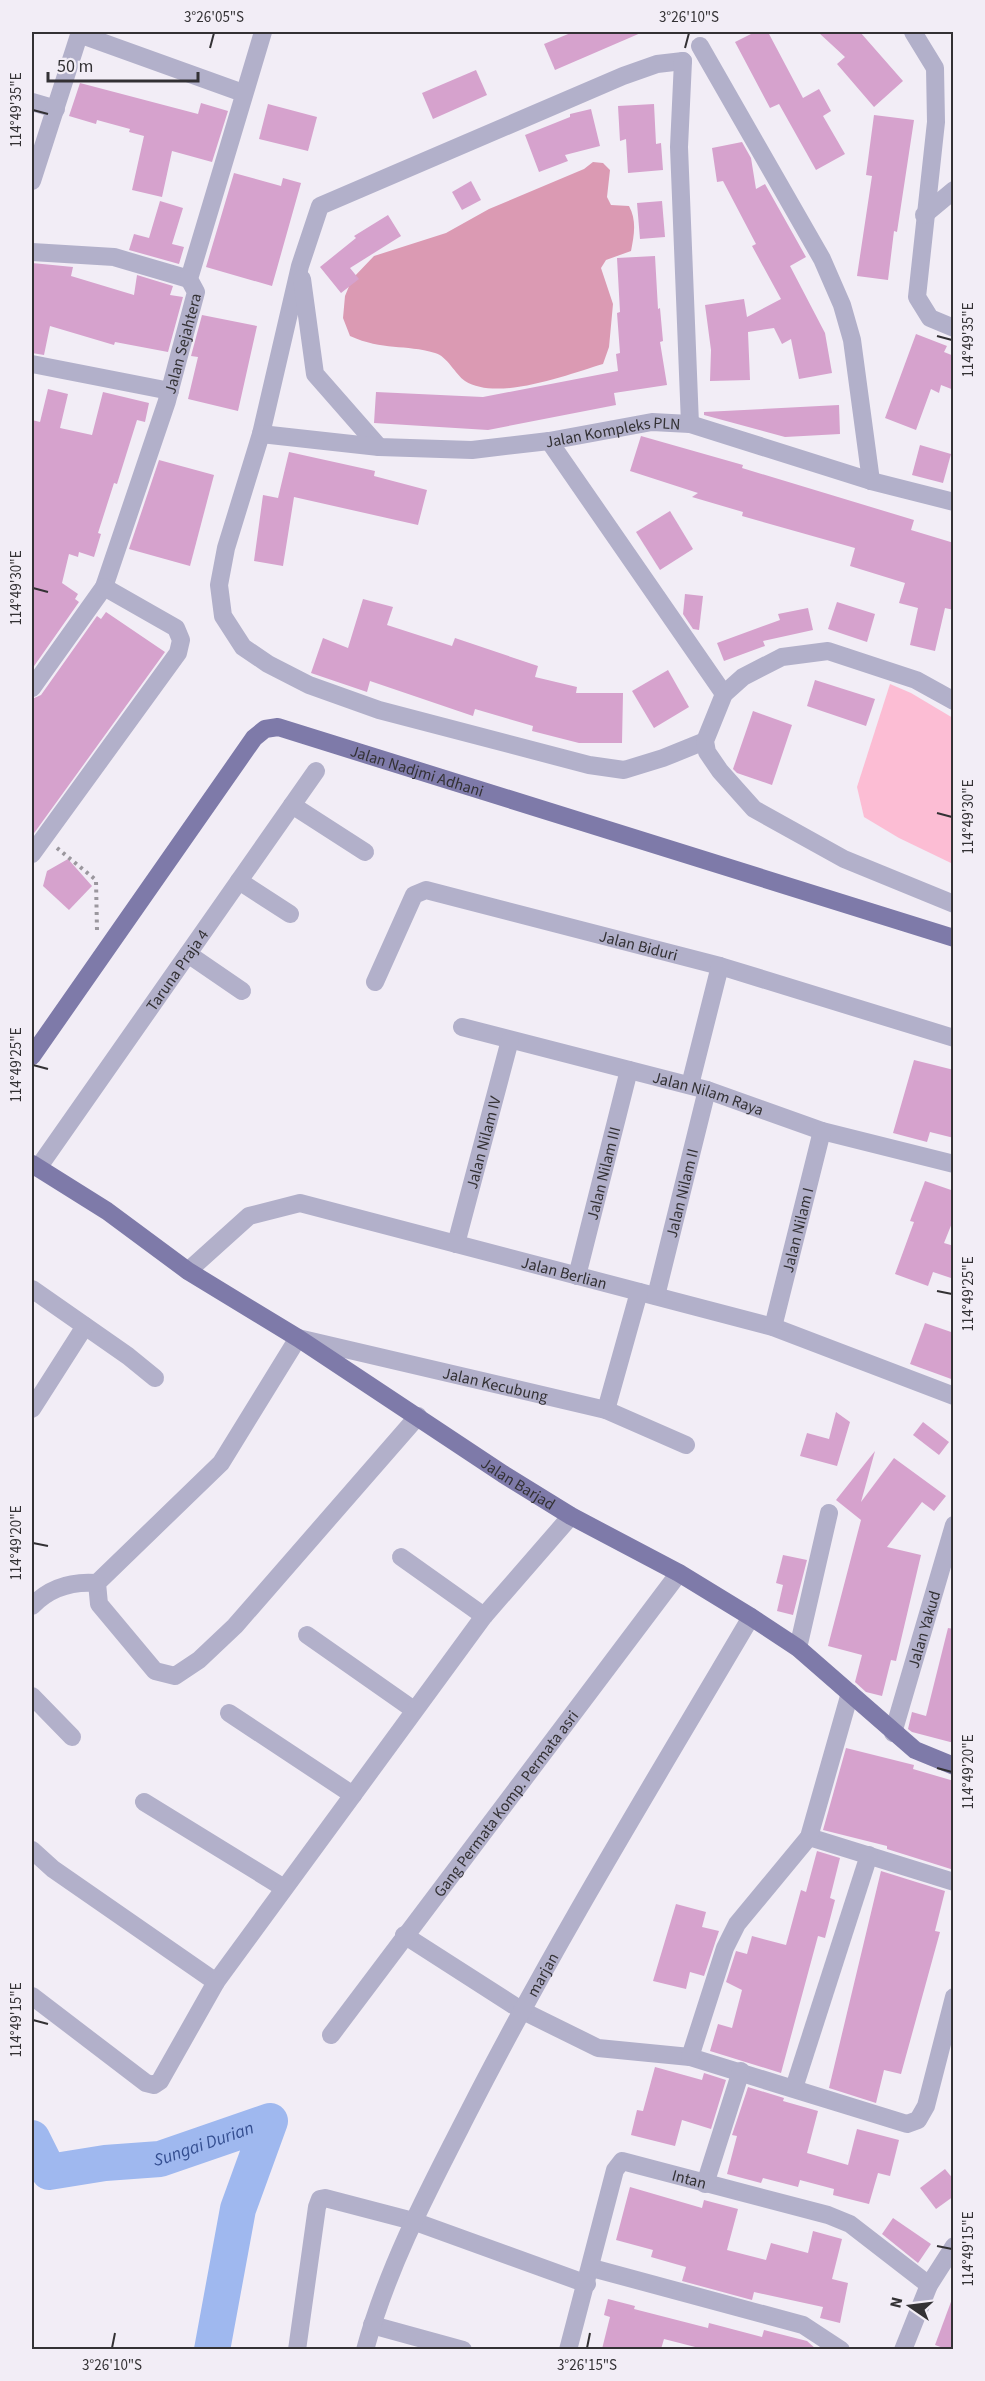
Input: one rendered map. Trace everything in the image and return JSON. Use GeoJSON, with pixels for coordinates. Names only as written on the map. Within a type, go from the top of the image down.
{"type":"FeatureCollection","features":[{"type":"Feature","properties":{"kind":"main road","name":"Jalan Nadjmi Adhani"},"geometry":{"type":"LineString","coordinates":[[32,1056],[254,738],[265,729],[278,727],[954,938]]}},
{"type":"Feature","properties":{"kind":"main road","name":"Jalan Barjad"},"geometry":{"type":"LineString","coordinates":[[35,1166],[107,1211],[188,1271],[298,1338],[503,1474],[571,1516],[679,1573],[751,1617],[798,1648],[915,1750],[954,1766]]}},
{"type":"Feature","properties":{"kind":"street","name":"Jalan Sejahtera"},"geometry":{"type":"LineString","coordinates":[[32,688],[104,587],[170,391],[196,292],[189,279],[263,32]]}},
{"type":"Feature","properties":{"kind":"street"},"geometry":{"type":"LineString","coordinates":[[913,32],[935,68],[936,122],[924,215],[917,297],[930,318],[954,328]]}},
{"type":"Feature","properties":{"kind":"street"},"geometry":{"type":"LineString","coordinates":[[32,181],[80,33],[243,93]]}},
{"type":"Feature","properties":{"kind":"street"},"geometry":{"type":"LineString","coordinates":[[690,424],[679,147],[683,62],[704,39],[822,260],[842,305],[852,340],[871,481]]}},
{"type":"Feature","properties":{"kind":"street"},"geometry":{"type":"LineString","coordinates":[[683,62],[657,64],[623,76],[323,203],[316,212],[300,266],[261,434],[226,548],[219,585],[223,616],[243,647],[309,685],[380,710],[590,765],[624,770],[663,758],[705,741]]}},
{"type":"Feature","properties":{"kind":"street"},"geometry":{"type":"LineString","coordinates":[[32,102],[56,109]]}},
{"type":"Feature","properties":{"kind":"street"},"geometry":{"type":"LineString","coordinates":[[924,215],[954,190]]}},
{"type":"Feature","properties":{"kind":"street"},"geometry":{"type":"LineString","coordinates":[[32,252],[114,257],[189,279]]}},
{"type":"Feature","properties":{"kind":"street"},"geometry":{"type":"LineString","coordinates":[[300,266],[315,374],[379,447]]}},
{"type":"Feature","properties":{"kind":"street"},"geometry":{"type":"LineString","coordinates":[[32,364],[170,391]]}},
{"type":"Feature","properties":{"kind":"street","name":"Jalan Kompleks PLN"},"geometry":{"type":"LineString","coordinates":[[261,434],[379,447],[472,450],[549,441],[652,422],[690,424],[871,481],[954,502]]}},
{"type":"Feature","properties":{"kind":"street"},"geometry":{"type":"LineString","coordinates":[[549,441],[724,694]]}},
{"type":"Feature","properties":{"kind":"street"},"geometry":{"type":"LineString","coordinates":[[32,854],[178,653],[181,640],[176,628],[104,587]]}},
{"type":"Feature","properties":{"kind":"street"},"geometry":{"type":"LineString","coordinates":[[954,701],[916,680],[828,651],[782,657],[743,677],[724,694],[705,741],[707,752],[720,771],[754,809],[844,859],[954,904]]}},
{"type":"Feature","properties":{"kind":"street","name":"Taruna Praja 4"},"geometry":{"type":"LineString","coordinates":[[35,1166],[316,771]]}},
{"type":"Feature","properties":{"kind":"street"},"geometry":{"type":"LineString","coordinates":[[292,805],[364,852]]}},
{"type":"Feature","properties":{"kind":"street"},"geometry":{"type":"LineString","coordinates":[[239,881],[290,914]]}},
{"type":"Feature","properties":{"kind":"street","name":"Jalan Biduri"},"geometry":{"type":"LineString","coordinates":[[375,982],[414,895],[426,890],[720,966],[954,1038]]}},
{"type":"Feature","properties":{"kind":"street"},"geometry":{"type":"LineString","coordinates":[[188,954],[242,991]]}},
{"type":"Feature","properties":{"kind":"street","name":"Jalan Nilam II"},"geometry":{"type":"LineString","coordinates":[[606,1410],[647,1294],[698,1088],[720,966]]}},
{"type":"Feature","properties":{"kind":"street","name":"Jalan Nilam Raya"},"geometry":{"type":"LineString","coordinates":[[462,1027],[698,1088],[822,1131],[954,1164]]}},
{"type":"Feature","properties":{"kind":"street","name":"Jalan Nilam IV"},"geometry":{"type":"LineString","coordinates":[[456,1244],[510,1040]]}},
{"type":"Feature","properties":{"kind":"street","name":"Jalan Nilam III"},"geometry":{"type":"LineString","coordinates":[[577,1276],[629,1070]]}},
{"type":"Feature","properties":{"kind":"street","name":"Jalan Nilam I"},"geometry":{"type":"LineString","coordinates":[[773,1327],[822,1131]]}},
{"type":"Feature","properties":{"kind":"street","name":"Jalan Berlian"},"geometry":{"type":"LineString","coordinates":[[188,1271],[249,1216],[300,1203],[773,1327],[954,1396]]}},
{"type":"Feature","properties":{"kind":"street"},"geometry":{"type":"LineString","coordinates":[[32,1289],[155,1378]]}},
{"type":"Feature","properties":{"kind":"street"},"geometry":{"type":"LineString","coordinates":[[32,1409],[85,1326]]}},
{"type":"Feature","properties":{"kind":"street"},"geometry":{"type":"LineString","coordinates":[[32,1606],[42,1596],[75,1581],[97,1583],[221,1464],[298,1338]]}},
{"type":"Feature","properties":{"kind":"street","name":"Jalan Kecubung"},"geometry":{"type":"LineString","coordinates":[[298,1338],[606,1410],[686,1445]]}},
{"type":"Feature","properties":{"kind":"street"},"geometry":{"type":"LineString","coordinates":[[97,1583],[99,1604],[155,1671],[175,1676],[200,1660],[236,1626],[418,1416]]}},
{"type":"Feature","properties":{"kind":"street"},"geometry":{"type":"LineString","coordinates":[[798,1648],[830,1513]]}},
{"type":"Feature","properties":{"kind":"street"},"geometry":{"type":"LineString","coordinates":[[32,1996],[146,2083],[154,2085],[160,2081],[216,1982],[284,1888],[484,1616],[571,1516]]}},
{"type":"Feature","properties":{"kind":"street","name":"Jalan Yakud"},"geometry":{"type":"LineString","coordinates":[[893,1733],[954,1525]]}},
{"type":"Feature","properties":{"kind":"street"},"geometry":{"type":"LineString","coordinates":[[401,1557],[484,1616]]}},
{"type":"Feature","properties":{"kind":"street","name":"Gang Permata Komp. Permata asri"},"geometry":{"type":"LineString","coordinates":[[331,2035],[404,1935],[679,1573]]}},
{"type":"Feature","properties":{"kind":"street","name":"marjan"},"geometry":{"type":"LineString","coordinates":[[365,2349],[372,2325],[413,2221],[521,2010],[751,1617]]}},
{"type":"Feature","properties":{"kind":"street"},"geometry":{"type":"LineString","coordinates":[[307,1635],[414,1710]]}},
{"type":"Feature","properties":{"kind":"street"},"geometry":{"type":"LineString","coordinates":[[690,2057],[724,1948],[737,1924],[809,1837],[850,1693]]}},
{"type":"Feature","properties":{"kind":"street"},"geometry":{"type":"LineString","coordinates":[[32,1696],[72,1737]]}},
{"type":"Feature","properties":{"kind":"street"},"geometry":{"type":"LineString","coordinates":[[229,1713],[352,1795]]}},
{"type":"Feature","properties":{"kind":"street"},"geometry":{"type":"LineString","coordinates":[[144,1802],[284,1888]]}},
{"type":"Feature","properties":{"kind":"street"},"geometry":{"type":"LineString","coordinates":[[809,1837],[954,1882]]}},
{"type":"Feature","properties":{"kind":"street"},"geometry":{"type":"LineString","coordinates":[[32,1850],[53,1869],[216,1982]]}},
{"type":"Feature","properties":{"kind":"street"},"geometry":{"type":"LineString","coordinates":[[794,2088],[869,1855]]}},
{"type":"Feature","properties":{"kind":"street"},"geometry":{"type":"LineString","coordinates":[[404,1935],[521,2010],[598,2048],[690,2057],[908,2124],[918,2120],[926,2106],[954,1997]]}},
{"type":"Feature","properties":{"kind":"street"},"geometry":{"type":"LineString","coordinates":[[705,2184],[741,2072]]}},
{"type":"Feature","properties":{"kind":"street","name":"Intan"},"geometry":{"type":"LineString","coordinates":[[568,2349],[590,2276],[615,2170],[622,2162],[828,2215],[850,2224],[929,2285]]}},
{"type":"Feature","properties":{"kind":"street"},"geometry":{"type":"LineString","coordinates":[[297,2349],[317,2206],[320,2199],[325,2198],[413,2221],[590,2276],[803,2325],[820,2344],[841,2349]]}},
{"type":"Feature","properties":{"kind":"street"},"geometry":{"type":"LineString","coordinates":[[903,2349],[929,2285],[954,2246]]}},
{"type":"Feature","properties":{"kind":"street"},"geometry":{"type":"LineString","coordinates":[[372,2325],[463,2349]]}},
{"type":"Feature","properties":{"kind":"path"},"geometry":{"type":"LineString","coordinates":[[44,837],[96,880],[98,961]]}},
{"type":"Feature","properties":{"kind":"shaded area"},"geometry":{"type":"Polygon","coordinates":[[[593,162],[603,163],[610,170],[607,197],[611,205],[629,206],[634,223],[631,251],[606,260],[601,268],[613,304],[609,347],[603,364],[534,384],[496,389],[479,387],[465,381],[443,358],[435,353],[373,344],[350,336],[343,318],[345,296],[352,279],[374,256],[446,233],[489,209],[584,169],[593,162]]]}},
{"type":"Feature","properties":{"kind":"shaded area"},"geometry":{"type":"Polygon","coordinates":[[[890,684],[911,693],[953,718],[953,864],[899,838],[864,817],[857,787],[890,684]]]}},
{"type":"Feature","properties":{"kind":"building"},"geometry":{"type":"Polygon","coordinates":[[[573,32],[643,32],[555,70],[544,44],[573,32]]]}},
{"type":"Feature","properties":{"kind":"building"},"geometry":{"type":"Polygon","coordinates":[[[755,32],[768,32],[803,98],[819,89],[831,111],[823,116],[845,154],[816,170],[779,104],[770,108],[735,42],[755,32]]]}},
{"type":"Feature","properties":{"kind":"building"},"geometry":{"type":"Polygon","coordinates":[[[818,32],[860,32],[903,81],[874,107],[837,64],[845,57],[818,32]]]}},
{"type":"Feature","properties":{"kind":"building"},"geometry":{"type":"Polygon","coordinates":[[[476,70],[487,95],[433,119],[422,93],[476,70]]]}},
{"type":"Feature","properties":{"kind":"building"},"geometry":{"type":"Polygon","coordinates":[[[80,83],[198,114],[201,103],[228,111],[212,162],[172,151],[162,197],[132,190],[144,136],[129,132],[130,129],[97,120],[96,124],[69,116],[80,83]]]}},
{"type":"Feature","properties":{"kind":"building"},"geometry":{"type":"Polygon","coordinates":[[[268,104],[317,117],[308,151],[259,139],[268,104]]]}},
{"type":"Feature","properties":{"kind":"building"},"geometry":{"type":"Polygon","coordinates":[[[654,104],[656,144],[661,143],[663,170],[628,173],[626,139],[620,141],[618,106],[654,104]]]}},
{"type":"Feature","properties":{"kind":"building"},"geometry":{"type":"Polygon","coordinates":[[[591,109],[600,146],[565,155],[568,161],[539,172],[525,135],[570,117],[570,114],[591,109]]]}},
{"type":"Feature","properties":{"kind":"building"},"geometry":{"type":"Polygon","coordinates":[[[874,115],[914,120],[897,232],[894,231],[888,280],[857,276],[872,176],[866,175],[874,115]]]}},
{"type":"Feature","properties":{"kind":"building"},"geometry":{"type":"Polygon","coordinates":[[[742,142],[751,158],[756,189],[765,184],[806,257],[790,266],[825,333],[832,373],[799,379],[791,339],[782,344],[774,328],[748,332],[750,380],[710,381],[711,350],[705,305],[744,299],[747,317],[781,299],[752,246],[756,244],[723,181],[717,182],[712,148],[742,142]]]}},
{"type":"Feature","properties":{"kind":"building"},"geometry":{"type":"Polygon","coordinates":[[[234,173],[281,186],[283,178],[301,183],[272,286],[206,267],[234,173]]]}},
{"type":"Feature","properties":{"kind":"building"},"geometry":{"type":"Polygon","coordinates":[[[471,181],[481,200],[462,210],[452,192],[471,181]]]}},
{"type":"Feature","properties":{"kind":"building"},"geometry":{"type":"Polygon","coordinates":[[[160,201],[183,208],[172,244],[184,247],[179,264],[129,250],[134,234],[149,238],[160,201]]]}},
{"type":"Feature","properties":{"kind":"building"},"geometry":{"type":"Polygon","coordinates":[[[662,201],[665,237],[640,239],[637,203],[662,201]]]}},
{"type":"Feature","properties":{"kind":"building"},"geometry":{"type":"Polygon","coordinates":[[[388,215],[401,236],[350,268],[359,279],[341,293],[320,267],[356,238],[354,236],[388,215]]]}},
{"type":"Feature","properties":{"kind":"building"},"geometry":{"type":"Polygon","coordinates":[[[655,256],[658,309],[660,308],[663,341],[660,342],[667,385],[614,393],[616,405],[488,430],[374,423],[376,392],[483,397],[618,371],[616,354],[620,353],[617,313],[620,312],[617,258],[655,256]]]}},
{"type":"Feature","properties":{"kind":"building"},"geometry":{"type":"Polygon","coordinates":[[[32,263],[73,267],[71,276],[134,295],[137,275],[173,286],[170,295],[183,297],[168,352],[115,342],[114,345],[50,326],[44,355],[32,353],[32,263]]]}},
{"type":"Feature","properties":{"kind":"building"},"geometry":{"type":"Polygon","coordinates":[[[202,315],[257,326],[238,411],[188,399],[198,357],[191,356],[202,315]]]}},
{"type":"Feature","properties":{"kind":"building"},"geometry":{"type":"Polygon","coordinates":[[[916,334],[947,346],[944,352],[954,356],[954,390],[941,385],[939,393],[931,389],[916,430],[885,418],[916,334]]]}},
{"type":"Feature","properties":{"kind":"building"},"geometry":{"type":"Polygon","coordinates":[[[48,389],[68,394],[60,428],[92,435],[103,392],[149,403],[145,422],[137,420],[117,484],[114,483],[98,533],[101,534],[94,557],[79,552],[78,557],[69,554],[62,583],[78,594],[75,599],[79,602],[32,669],[32,420],[40,422],[48,389]]]}},
{"type":"Feature","properties":{"kind":"building"},"geometry":{"type":"Polygon","coordinates":[[[839,405],[840,434],[785,437],[704,415],[704,412],[839,405]]]}},
{"type":"Feature","properties":{"kind":"building"},"geometry":{"type":"Polygon","coordinates":[[[641,436],[743,465],[742,468],[914,520],[911,530],[954,543],[954,610],[945,608],[935,651],[910,645],[918,608],[899,603],[905,583],[850,566],[855,548],[742,516],[743,512],[692,497],[698,493],[630,471],[641,436]]]}},
{"type":"Feature","properties":{"kind":"building"},"geometry":{"type":"Polygon","coordinates":[[[920,445],[951,454],[943,483],[912,475],[920,445]]]}},
{"type":"Feature","properties":{"kind":"building"},"geometry":{"type":"Polygon","coordinates":[[[289,452],[375,471],[374,476],[427,490],[418,525],[294,497],[283,566],[254,561],[263,495],[278,498],[289,452]]]}},
{"type":"Feature","properties":{"kind":"building"},"geometry":{"type":"Polygon","coordinates":[[[159,460],[214,475],[190,566],[129,549],[159,460]]]}},
{"type":"Feature","properties":{"kind":"building"},"geometry":{"type":"Polygon","coordinates":[[[670,511],[693,549],[660,570],[636,532],[670,511]]]}},
{"type":"Feature","properties":{"kind":"building"},"geometry":{"type":"Polygon","coordinates":[[[685,594],[703,596],[699,630],[693,629],[683,614],[685,594]]]}},
{"type":"Feature","properties":{"kind":"building"},"geometry":{"type":"Polygon","coordinates":[[[363,599],[393,607],[387,625],[452,646],[455,638],[538,666],[535,677],[577,687],[576,693],[623,693],[622,743],[579,743],[532,731],[533,726],[475,709],[473,716],[370,681],[367,692],[311,673],[323,638],[348,648],[363,599]]]}},
{"type":"Feature","properties":{"kind":"building"},"geometry":{"type":"Polygon","coordinates":[[[837,602],[875,614],[867,642],[828,629],[837,602]]]}},
{"type":"Feature","properties":{"kind":"building"},"geometry":{"type":"Polygon","coordinates":[[[808,608],[813,630],[763,641],[765,646],[724,661],[717,643],[780,620],[778,614],[808,608]]]}},
{"type":"Feature","properties":{"kind":"building"},"geometry":{"type":"Polygon","coordinates":[[[106,612],[165,652],[32,836],[32,699],[41,695],[97,616],[101,619],[106,612]]]}},
{"type":"Feature","properties":{"kind":"building"},"geometry":{"type":"Polygon","coordinates":[[[668,670],[689,707],[654,728],[632,691],[668,670]]]}},
{"type":"Feature","properties":{"kind":"building"},"geometry":{"type":"Polygon","coordinates":[[[815,680],[875,699],[866,726],[807,706],[815,680]]]}},
{"type":"Feature","properties":{"kind":"building"},"geometry":{"type":"Polygon","coordinates":[[[753,711],[792,725],[772,785],[737,773],[733,769],[753,711]]]}},
{"type":"Feature","properties":{"kind":"building"},"geometry":{"type":"Polygon","coordinates":[[[68,859],[92,886],[69,910],[43,886],[47,871],[68,859]]]}},
{"type":"Feature","properties":{"kind":"building"},"geometry":{"type":"Polygon","coordinates":[[[914,1060],[954,1070],[954,1138],[930,1132],[927,1142],[893,1133],[914,1060]]]}},
{"type":"Feature","properties":{"kind":"building"},"geometry":{"type":"Polygon","coordinates":[[[925,1181],[954,1191],[954,1218],[944,1243],[954,1246],[954,1279],[933,1272],[928,1286],[895,1274],[914,1222],[910,1221],[925,1181]]]}},
{"type":"Feature","properties":{"kind":"building"},"geometry":{"type":"Polygon","coordinates":[[[925,1323],[954,1333],[954,1380],[910,1364],[925,1323]]]}},
{"type":"Feature","properties":{"kind":"building"},"geometry":{"type":"Polygon","coordinates":[[[836,1412],[850,1422],[837,1466],[800,1456],[807,1433],[829,1439],[836,1412]]]}},
{"type":"Feature","properties":{"kind":"building"},"geometry":{"type":"Polygon","coordinates":[[[923,1422],[949,1442],[939,1455],[913,1435],[923,1422]]]}},
{"type":"Feature","properties":{"kind":"building"},"geometry":{"type":"Polygon","coordinates":[[[875,1451],[861,1502],[894,1458],[946,1496],[934,1511],[922,1502],[887,1547],[921,1555],[896,1661],[891,1660],[882,1696],[866,1692],[855,1682],[862,1655],[828,1646],[861,1520],[836,1500],[875,1451]]]}},
{"type":"Feature","properties":{"kind":"building"},"geometry":{"type":"Polygon","coordinates":[[[783,1555],[807,1560],[793,1615],[777,1611],[783,1585],[776,1583],[783,1555]]]}},
{"type":"Feature","properties":{"kind":"building"},"geometry":{"type":"Polygon","coordinates":[[[948,1628],[954,1629],[954,1743],[908,1729],[912,1712],[926,1716],[948,1628]]]}},
{"type":"Feature","properties":{"kind":"building"},"geometry":{"type":"Polygon","coordinates":[[[846,1748],[914,1765],[913,1769],[954,1781],[954,1870],[887,1849],[887,1846],[823,1830],[846,1748]]]}},
{"type":"Feature","properties":{"kind":"building"},"geometry":{"type":"Polygon","coordinates":[[[817,1851],[840,1858],[830,1898],[835,1900],[825,1938],[818,1936],[781,2073],[710,2051],[718,2024],[732,2028],[742,1990],[726,1982],[736,1951],[747,1954],[752,1936],[786,1945],[801,1890],[806,1892],[817,1851]]]}},
{"type":"Feature","properties":{"kind":"building"},"geometry":{"type":"Polygon","coordinates":[[[881,1871],[945,1891],[935,1931],[940,1932],[901,2074],[884,2070],[876,2103],[829,2088],[881,1871]]]}},
{"type":"Feature","properties":{"kind":"building"},"geometry":{"type":"Polygon","coordinates":[[[676,1904],[706,1912],[702,1927],[719,1931],[704,1976],[690,1972],[686,1989],[653,1981],[676,1904]]]}},
{"type":"Feature","properties":{"kind":"building"},"geometry":{"type":"Polygon","coordinates":[[[655,2067],[702,2080],[704,2073],[726,2080],[711,2129],[682,2120],[675,2146],[631,2135],[637,2110],[643,2111],[655,2067]]]}},
{"type":"Feature","properties":{"kind":"building"},"geometry":{"type":"Polygon","coordinates":[[[748,2087],[784,2098],[783,2101],[818,2111],[807,2153],[848,2165],[857,2129],[899,2140],[890,2176],[878,2173],[869,2204],[833,2195],[834,2189],[800,2180],[798,2187],[763,2178],[761,2183],[727,2174],[737,2136],[732,2135],[748,2087]]]}},
{"type":"Feature","properties":{"kind":"building"},"geometry":{"type":"Polygon","coordinates":[[[945,2169],[954,2180],[954,2196],[936,2209],[920,2188],[945,2169]]]}},
{"type":"Feature","properties":{"kind":"building"},"geometry":{"type":"Polygon","coordinates":[[[630,2187],[702,2208],[704,2200],[738,2209],[727,2250],[766,2260],[771,2243],[808,2253],[813,2231],[842,2239],[832,2279],[848,2283],[840,2323],[820,2318],[823,2307],[754,2292],[752,2300],[682,2281],[686,2267],[651,2257],[653,2250],[616,2240],[630,2187]]]}},
{"type":"Feature","properties":{"kind":"building"},"geometry":{"type":"Polygon","coordinates":[[[893,2218],[931,2244],[918,2263],[882,2234],[893,2218]]]}},
{"type":"Feature","properties":{"kind":"building"},"geometry":{"type":"Polygon","coordinates":[[[608,2299],[635,2306],[634,2309],[708,2328],[709,2323],[762,2337],[764,2330],[807,2341],[816,2349],[703,2349],[664,2339],[661,2349],[602,2349],[610,2317],[604,2315],[608,2299]]]}},
{"type":"Feature","properties":{"kind":"building"},"geometry":{"type":"Polygon","coordinates":[[[952,2299],[954,2349],[946,2349],[935,2345],[952,2299]]]}},
{"type":"Feature","properties":{"kind":"waterway","name":"Sungai Durian"},"geometry":{"type":"LineString","coordinates":[[32,2138],[49,2172],[105,2163],[160,2159],[270,2121],[238,2209],[212,2350]]}}]}
